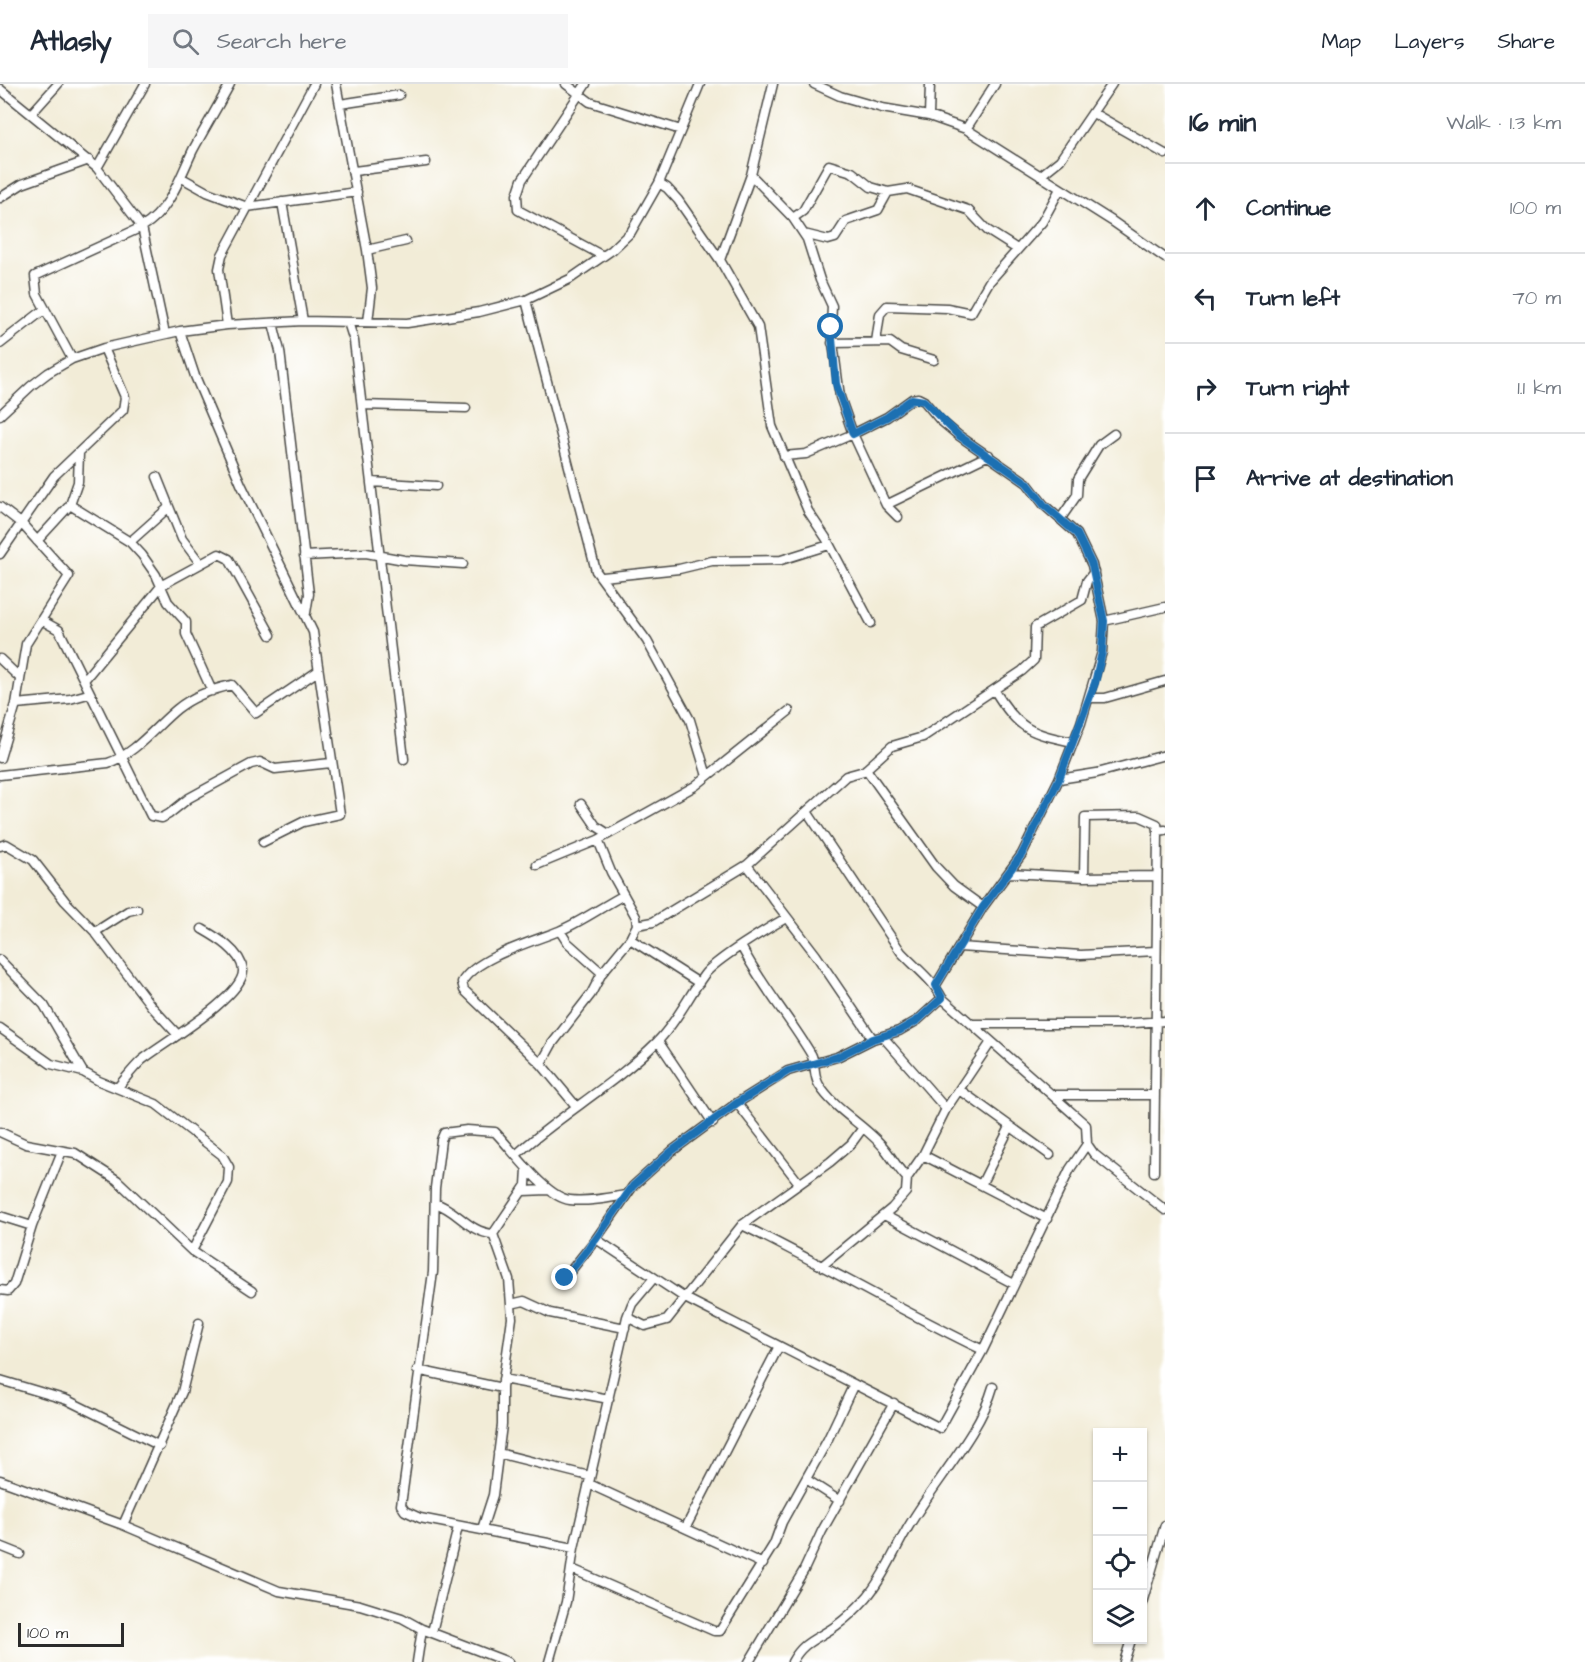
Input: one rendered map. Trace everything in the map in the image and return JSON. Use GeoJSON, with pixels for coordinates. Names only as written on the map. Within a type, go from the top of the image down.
{"type":"FeatureCollection","features":[{"type":"Feature","properties":{"kind":"street"},"geometry":{"type":"LineString","coordinates":[[32,113],[58,84]]}},
{"type":"Feature","properties":{"kind":"street"},"geometry":{"type":"LineString","coordinates":[[97,168],[145,84]]}},
{"type":"Feature","properties":{"kind":"street"},"geometry":{"type":"LineString","coordinates":[[72,359],[37,294],[35,276],[142,227],[162,209],[182,178],[194,149],[230,84]]}},
{"type":"Feature","properties":{"kind":"street"},"geometry":{"type":"LineString","coordinates":[[227,325],[219,269],[222,255],[314,84]]}},
{"type":"Feature","properties":{"kind":"street"},"geometry":{"type":"LineString","coordinates":[[336,84],[367,250],[372,288],[368,322]]}},
{"type":"Feature","properties":{"kind":"street"},"geometry":{"type":"LineString","coordinates":[[566,84],[590,102],[681,130]]}},
{"type":"Feature","properties":{"kind":"street"},"geometry":{"type":"LineString","coordinates":[[586,84],[519,186],[518,210],[603,256]]}},
{"type":"Feature","properties":{"kind":"street"},"geometry":{"type":"LineString","coordinates":[[0,415],[31,386],[72,359],[104,348],[165,334],[227,325],[303,321],[406,323],[479,312],[526,300],[570,279],[603,256],[631,232],[659,183],[700,84]]}},
{"type":"Feature","properties":{"kind":"street"},"geometry":{"type":"LineString","coordinates":[[720,260],[751,175],[773,84]]}},
{"type":"Feature","properties":{"kind":"street"},"geometry":{"type":"LineString","coordinates":[[814,84],[882,108],[929,116],[966,129],[1165,258]]}},
{"type":"Feature","properties":{"kind":"street"},"geometry":{"type":"LineString","coordinates":[[929,116],[930,84]]}},
{"type":"Feature","properties":{"kind":"street"},"geometry":{"type":"LineString","coordinates":[[966,129],[995,84]]}},
{"type":"Feature","properties":{"kind":"street"},"geometry":{"type":"LineString","coordinates":[[1040,176],[1060,160],[1112,84]]}},
{"type":"Feature","properties":{"kind":"street"},"geometry":{"type":"LineString","coordinates":[[0,89],[89,160],[142,227],[165,334]]}},
{"type":"Feature","properties":{"kind":"street"},"geometry":{"type":"LineString","coordinates":[[340,104],[399,94]]}},
{"type":"Feature","properties":{"kind":"street"},"geometry":{"type":"LineString","coordinates":[[1093,113],[1165,154]]}},
{"type":"Feature","properties":{"kind":"street"},"geometry":{"type":"LineString","coordinates":[[0,198],[22,184],[89,160]]}},
{"type":"Feature","properties":{"kind":"street"},"geometry":{"type":"LineString","coordinates":[[354,171],[426,162]]}},
{"type":"Feature","properties":{"kind":"street"},"geometry":{"type":"LineString","coordinates":[[794,218],[803,211],[829,165],[852,172],[871,187],[888,192],[907,189],[968,210],[987,230],[1017,249]]}},
{"type":"Feature","properties":{"kind":"street"},"geometry":{"type":"LineString","coordinates":[[751,175],[794,218],[804,234],[832,306],[832,343],[836,384],[853,434],[886,505],[898,517]]}},
{"type":"Feature","properties":{"kind":"street"},"geometry":{"type":"LineString","coordinates":[[182,178],[207,192],[247,207],[357,192]]}},
{"type":"Feature","properties":{"kind":"street"},"geometry":{"type":"LineString","coordinates":[[659,183],[668,188],[678,200],[720,260],[758,327],[772,426],[808,511],[871,623]]}},
{"type":"Feature","properties":{"kind":"street"},"geometry":{"type":"LineString","coordinates":[[876,342],[880,314],[887,306],[947,308],[971,313],[989,282],[1042,222],[1060,189]]}},
{"type":"Feature","properties":{"kind":"street"},"geometry":{"type":"LineString","coordinates":[[804,234],[828,240],[835,238],[846,221],[878,210],[888,192]]}},
{"type":"Feature","properties":{"kind":"street"},"geometry":{"type":"LineString","coordinates":[[282,202],[303,321]]}},
{"type":"Feature","properties":{"kind":"street"},"geometry":{"type":"LineString","coordinates":[[367,250],[406,241]]}},
{"type":"Feature","properties":{"kind":"street"},"geometry":{"type":"LineString","coordinates":[[526,300],[596,571],[603,577],[636,629],[647,641],[690,720],[707,776]]}},
{"type":"Feature","properties":{"kind":"street"},"geometry":{"type":"LineString","coordinates":[[0,344],[45,309]]}},
{"type":"Feature","properties":{"kind":"street"},"geometry":{"type":"LineString","coordinates":[[348,322],[354,341],[404,759]]}},
{"type":"Feature","properties":{"kind":"street"},"geometry":{"type":"LineString","coordinates":[[273,323],[284,384],[309,594],[306,613]]}},
{"type":"Feature","properties":{"kind":"street"},"geometry":{"type":"LineString","coordinates":[[180,331],[195,376],[241,484],[306,613],[316,648],[340,814],[303,822],[263,842]]}},
{"type":"Feature","properties":{"kind":"street"},"geometry":{"type":"LineString","coordinates":[[832,343],[890,342],[908,353],[934,360]]}},
{"type":"Feature","properties":{"kind":"street"},"geometry":{"type":"LineString","coordinates":[[0,554],[54,476],[116,418],[124,405],[125,397],[104,348]]}},
{"type":"Feature","properties":{"kind":"street"},"geometry":{"type":"LineString","coordinates":[[784,456],[806,454],[853,434],[887,417],[912,399],[918,398],[924,401],[958,435],[989,454],[1027,483],[1044,505],[1077,534],[1089,554],[1104,621],[1102,652],[1090,698],[1059,779],[1022,854],[983,907],[936,985]]}},
{"type":"Feature","properties":{"kind":"street"},"geometry":{"type":"LineString","coordinates":[[362,405],[466,408]]}},
{"type":"Feature","properties":{"kind":"street"},"geometry":{"type":"LineString","coordinates":[[1061,518],[1077,495],[1078,479],[1099,445],[1114,434]]}},
{"type":"Feature","properties":{"kind":"street"},"geometry":{"type":"LineString","coordinates":[[37,541],[69,505],[78,482],[79,453]]}},
{"type":"Feature","properties":{"kind":"street"},"geometry":{"type":"LineString","coordinates":[[886,505],[989,454]]}},
{"type":"Feature","properties":{"kind":"street"},"geometry":{"type":"LineString","coordinates":[[157,477],[168,508],[190,552],[200,563]]}},
{"type":"Feature","properties":{"kind":"street"},"geometry":{"type":"LineString","coordinates":[[371,482],[436,486]]}},
{"type":"Feature","properties":{"kind":"street"},"geometry":{"type":"LineString","coordinates":[[69,505],[130,542],[162,585],[168,602],[186,622],[186,634],[212,691]]}},
{"type":"Feature","properties":{"kind":"street"},"geometry":{"type":"LineString","coordinates":[[0,507],[22,524],[69,576],[26,644],[16,704],[0,758]]}},
{"type":"Feature","properties":{"kind":"street"},"geometry":{"type":"LineString","coordinates":[[130,542],[168,508]]}},
{"type":"Feature","properties":{"kind":"street"},"geometry":{"type":"LineString","coordinates":[[603,577],[679,569],[712,561],[780,560],[829,545]]}},
{"type":"Feature","properties":{"kind":"street"},"geometry":{"type":"LineString","coordinates":[[85,679],[162,585],[219,554],[229,559],[271,635]]}},
{"type":"Feature","properties":{"kind":"street"},"geometry":{"type":"LineString","coordinates":[[304,556],[380,555],[463,564]]}},
{"type":"Feature","properties":{"kind":"street"},"geometry":{"type":"LineString","coordinates":[[637,925],[653,922],[747,865],[808,813],[846,776],[867,769],[892,746],[923,737],[995,691],[1034,660],[1035,627],[1082,600],[1087,581],[1094,572]]}},
{"type":"Feature","properties":{"kind":"street"},"geometry":{"type":"LineString","coordinates":[[1104,621],[1165,607]]}},
{"type":"Feature","properties":{"kind":"street"},"geometry":{"type":"LineString","coordinates":[[41,621],[59,630],[85,679],[88,694],[151,816],[162,818],[189,798],[251,764],[260,762],[275,769],[331,762]]}},
{"type":"Feature","properties":{"kind":"street"},"geometry":{"type":"LineString","coordinates":[[0,659],[19,677]]}},
{"type":"Feature","properties":{"kind":"street"},"geometry":{"type":"LineString","coordinates":[[0,775],[68,770],[121,759],[178,708],[212,691],[232,685],[256,713],[318,670]]}},
{"type":"Feature","properties":{"kind":"street"},"geometry":{"type":"LineString","coordinates":[[1090,698],[1105,698],[1165,681]]}},
{"type":"Feature","properties":{"kind":"street"},"geometry":{"type":"LineString","coordinates":[[995,691],[1009,714],[1032,733],[1073,742]]}},
{"type":"Feature","properties":{"kind":"street"},"geometry":{"type":"LineString","coordinates":[[16,704],[70,699],[88,694]]}},
{"type":"Feature","properties":{"kind":"street"},"geometry":{"type":"LineString","coordinates":[[537,865],[598,840],[695,786],[789,711]]}},
{"type":"Feature","properties":{"kind":"street"},"geometry":{"type":"LineString","coordinates":[[1059,779],[1097,773],[1165,755]]}},
{"type":"Feature","properties":{"kind":"street"},"geometry":{"type":"LineString","coordinates":[[867,769],[936,867],[954,886],[983,907]]}},
{"type":"Feature","properties":{"kind":"street"},"geometry":{"type":"LineString","coordinates":[[581,804],[596,826],[608,833]]}},
{"type":"Feature","properties":{"kind":"street"},"geometry":{"type":"LineString","coordinates":[[596,1239],[685,1299],[940,1428],[983,1350],[1070,1169],[1087,1144],[1086,1125],[942,998],[936,985],[918,971],[901,952],[808,813]]}},
{"type":"Feature","properties":{"kind":"street"},"geometry":{"type":"LineString","coordinates":[[1084,877],[1085,817],[1139,816],[1157,824],[1162,830],[1156,876],[1161,906],[1156,951],[1161,979],[1161,1022],[1155,1095],[1154,1172]]}},
{"type":"Feature","properties":{"kind":"street"},"geometry":{"type":"LineString","coordinates":[[541,1064],[552,1044],[591,994],[602,973],[630,939],[637,925],[636,917],[598,840]]}},
{"type":"Feature","properties":{"kind":"street"},"geometry":{"type":"LineString","coordinates":[[0,846],[6,844],[33,860],[65,901],[95,932],[152,1007],[178,1035]]}},
{"type":"Feature","properties":{"kind":"street"},"geometry":{"type":"LineString","coordinates":[[747,865],[816,955],[873,1039]]}},
{"type":"Feature","properties":{"kind":"street"},"geometry":{"type":"LineString","coordinates":[[1009,873],[1084,877],[1156,876]]}},
{"type":"Feature","properties":{"kind":"street"},"geometry":{"type":"LineString","coordinates":[[576,1106],[541,1064],[464,990],[462,982],[472,970],[538,937],[560,931],[624,894]]}},
{"type":"Feature","properties":{"kind":"street"},"geometry":{"type":"LineString","coordinates":[[95,932],[128,911],[137,909]]}},
{"type":"Feature","properties":{"kind":"street"},"geometry":{"type":"LineString","coordinates":[[517,1154],[539,1133],[611,1083],[658,1041],[705,973],[741,946],[786,918]]}},
{"type":"Feature","properties":{"kind":"street"},"geometry":{"type":"LineString","coordinates":[[118,1087],[135,1066],[194,1026],[234,989],[242,977],[241,963],[237,956],[219,939],[202,929]]}},
{"type":"Feature","properties":{"kind":"street"},"geometry":{"type":"LineString","coordinates":[[560,931],[567,942],[602,973]]}},
{"type":"Feature","properties":{"kind":"street"},"geometry":{"type":"LineString","coordinates":[[630,939],[699,983]]}},
{"type":"Feature","properties":{"kind":"street"},"geometry":{"type":"LineString","coordinates":[[741,946],[774,1004],[791,1022],[813,1062],[821,1087],[885,1149],[893,1164],[907,1178]]}},
{"type":"Feature","properties":{"kind":"street"},"geometry":{"type":"LineString","coordinates":[[959,947],[1081,955],[1156,951]]}},
{"type":"Feature","properties":{"kind":"street"},"geometry":{"type":"LineString","coordinates":[[0,960],[44,1005],[83,1072]]}},
{"type":"Feature","properties":{"kind":"street"},"geometry":{"type":"LineString","coordinates":[[565,1278],[596,1239],[626,1195],[661,1159],[737,1103],[788,1071],[837,1057],[873,1039],[884,1038],[918,1020],[942,998]]}},
{"type":"Feature","properties":{"kind":"street"},"geometry":{"type":"LineString","coordinates":[[973,1024],[1161,1022]]}},
{"type":"Feature","properties":{"kind":"street"},"geometry":{"type":"LineString","coordinates":[[0,1028],[51,1064],[83,1072],[99,1081],[156,1104],[222,1155],[229,1167],[228,1182],[192,1251]]}},
{"type":"Feature","properties":{"kind":"street"},"geometry":{"type":"LineString","coordinates":[[884,1038],[946,1109]]}},
{"type":"Feature","properties":{"kind":"street"},"geometry":{"type":"LineString","coordinates":[[658,1041],[712,1123]]}},
{"type":"Feature","properties":{"kind":"street"},"geometry":{"type":"LineString","coordinates":[[823,1265],[875,1220],[884,1215],[906,1192],[907,1178],[923,1155],[946,1109],[991,1042]]}},
{"type":"Feature","properties":{"kind":"street"},"geometry":{"type":"LineString","coordinates":[[960,1090],[1050,1155]]}},
{"type":"Feature","properties":{"kind":"street"},"geometry":{"type":"LineString","coordinates":[[1054,1095],[1155,1095]]}},
{"type":"Feature","properties":{"kind":"street"},"geometry":{"type":"LineString","coordinates":[[737,1103],[798,1184]]}},
{"type":"Feature","properties":{"kind":"street"},"geometry":{"type":"LineString","coordinates":[[982,1183],[1010,1127]]}},
{"type":"Feature","properties":{"kind":"street"},"geometry":{"type":"LineString","coordinates":[[627,1317],[645,1326],[662,1323],[685,1299],[742,1225],[840,1155],[862,1129]]}},
{"type":"Feature","properties":{"kind":"street"},"geometry":{"type":"LineString","coordinates":[[574,1548],[420,1518],[405,1511],[401,1504],[408,1464],[417,1370],[433,1272],[435,1203],[441,1140],[444,1134],[467,1130],[495,1132],[548,1190],[569,1200],[592,1200],[626,1195]]}},
{"type":"Feature","properties":{"kind":"street"},"geometry":{"type":"LineString","coordinates":[[0,1132],[26,1144],[75,1153],[117,1180],[192,1251],[252,1291]]}},
{"type":"Feature","properties":{"kind":"street"},"geometry":{"type":"LineString","coordinates":[[1087,1144],[1108,1167],[1165,1210]]}},
{"type":"Feature","properties":{"kind":"street"},"geometry":{"type":"LineString","coordinates":[[0,1290],[8,1291],[14,1284],[32,1226],[62,1151]]}},
{"type":"Feature","properties":{"kind":"street"},"geometry":{"type":"LineString","coordinates":[[923,1155],[982,1183],[1047,1219]]}},
{"type":"Feature","properties":{"kind":"street"},"geometry":{"type":"LineString","coordinates":[[493,1234],[523,1191],[526,1185],[527,1169]]}},
{"type":"Feature","properties":{"kind":"street"},"geometry":{"type":"LineString","coordinates":[[523,1191],[548,1190]]}},
{"type":"Feature","properties":{"kind":"street"},"geometry":{"type":"LineString","coordinates":[[435,1203],[449,1209],[472,1229],[481,1233],[493,1234]]}},
{"type":"Feature","properties":{"kind":"street"},"geometry":{"type":"LineString","coordinates":[[884,1215],[1014,1284]]}},
{"type":"Feature","properties":{"kind":"street"},"geometry":{"type":"LineString","coordinates":[[0,1216],[32,1226]]}},
{"type":"Feature","properties":{"kind":"street"},"geometry":{"type":"LineString","coordinates":[[742,1225],[823,1265],[890,1305],[983,1350]]}},
{"type":"Feature","properties":{"kind":"street"},"geometry":{"type":"LineString","coordinates":[[482,1529],[493,1495],[502,1425],[502,1383],[512,1304],[509,1279],[493,1234]]}},
{"type":"Feature","properties":{"kind":"street"},"geometry":{"type":"LineString","coordinates":[[549,1662],[566,1602],[574,1548],[627,1317],[632,1304],[653,1279]]}},
{"type":"Feature","properties":{"kind":"street"},"geometry":{"type":"LineString","coordinates":[[512,1304],[524,1301],[550,1313],[625,1328]]}},
{"type":"Feature","properties":{"kind":"street"},"geometry":{"type":"LineString","coordinates":[[123,1525],[182,1392],[199,1323]]}},
{"type":"Feature","properties":{"kind":"street"},"geometry":{"type":"LineString","coordinates":[[686,1527],[779,1346]]}},
{"type":"Feature","properties":{"kind":"street"},"geometry":{"type":"LineString","coordinates":[[417,1370],[609,1400]]}},
{"type":"Feature","properties":{"kind":"street"},"geometry":{"type":"LineString","coordinates":[[0,1380],[67,1400],[159,1446]]}},
{"type":"Feature","properties":{"kind":"street"},"geometry":{"type":"LineString","coordinates":[[572,1569],[714,1631],[720,1631],[763,1564],[782,1522],[854,1384]]}},
{"type":"Feature","properties":{"kind":"street"},"geometry":{"type":"LineString","coordinates":[[792,1662],[802,1646],[839,1624],[867,1597],[893,1560],[905,1532],[954,1459],[985,1406],[993,1387]]}},
{"type":"Feature","properties":{"kind":"street"},"geometry":{"type":"LineString","coordinates":[[749,1662],[799,1579],[822,1531],[894,1403]]}},
{"type":"Feature","properties":{"kind":"street"},"geometry":{"type":"LineString","coordinates":[[498,1453],[589,1480],[763,1564]]}},
{"type":"Feature","properties":{"kind":"street"},"geometry":{"type":"LineString","coordinates":[[806,1479],[840,1501]]}},
{"type":"Feature","properties":{"kind":"street"},"geometry":{"type":"LineString","coordinates":[[0,1480],[123,1525],[279,1591],[310,1599],[360,1605],[402,1618],[422,1629],[508,1662]]}},
{"type":"Feature","properties":{"kind":"street"},"geometry":{"type":"LineString","coordinates":[[1147,1590],[1165,1525]]}},
{"type":"Feature","properties":{"kind":"street"},"geometry":{"type":"LineString","coordinates":[[432,1632],[458,1527]]}},
{"type":"Feature","properties":{"kind":"street"},"geometry":{"type":"LineString","coordinates":[[0,1546],[20,1554]]}},
{"type":"Feature","properties":{"kind":"street"},"geometry":{"type":"LineString","coordinates":[[417,1662],[422,1629]]}},
{"type":"Feature","properties":{"kind":"street"},"geometry":{"type":"LineString","coordinates":[[1124,1662],[1130,1644]]}},
{"type":"Feature","properties":{"kind":"route"},"geometry":{"type":"LineString","coordinates":[[565,1278],[633,1186],[661,1159],[737,1103],[788,1071],[837,1057],[873,1039],[884,1038],[899,1031],[925,1015],[942,998],[936,985],[965,934],[1022,854],[1059,779],[1095,683],[1102,652],[1104,621],[1089,554],[1077,534],[1044,505],[1027,483],[989,454],[974,447],[958,435],[940,420],[924,401],[918,398],[912,399],[887,417],[853,434],[836,384],[831,327]]}}]}
